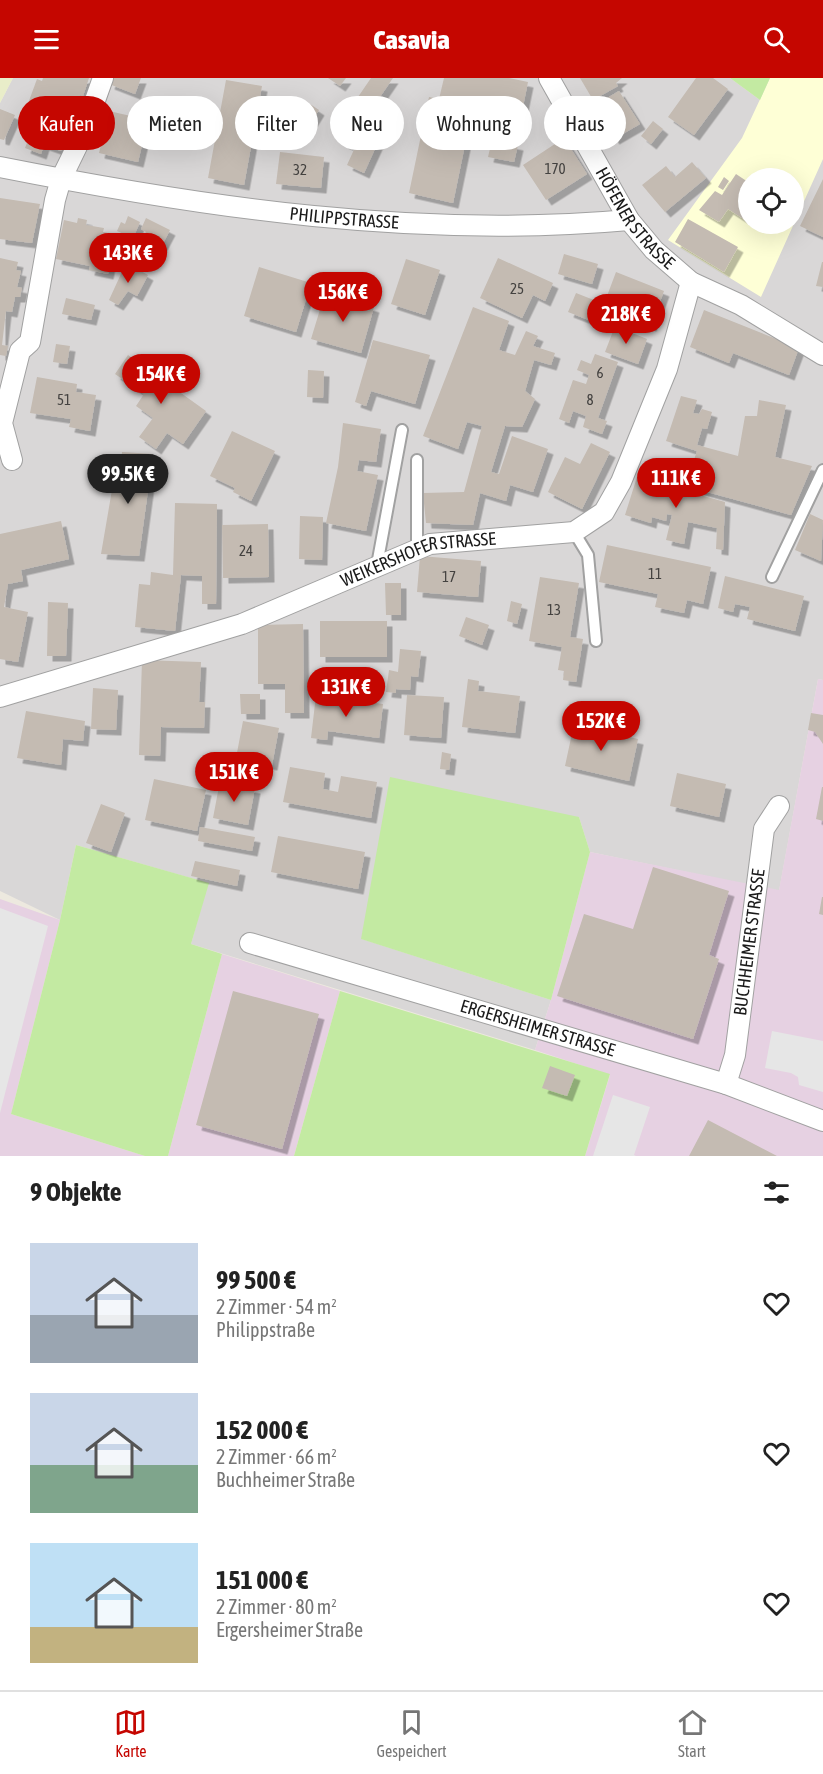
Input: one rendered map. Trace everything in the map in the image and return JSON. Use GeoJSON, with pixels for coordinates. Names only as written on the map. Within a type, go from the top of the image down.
{"type":"FeatureCollection","features":[{"type":"Feature","properties":{"kind":"street"},"geometry":{"type":"LineString","coordinates":[[12,460],[2,423],[20,351],[30,342],[61,179],[83,134],[103,78]]}},
{"type":"Feature","properties":{"kind":"street","name":"HÖFENER STRASSE"},"geometry":{"type":"LineString","coordinates":[[549,78],[629,220],[654,250],[691,282],[741,306],[823,356]]}},
{"type":"Feature","properties":{"kind":"street","name":"PHILIPPSTRASSE"},"geometry":{"type":"LineString","coordinates":[[0,167],[206,205],[345,220],[562,226],[629,220]]}},
{"type":"Feature","properties":{"kind":"street","name":"WEIKERSHOFER STRASSE"},"geometry":{"type":"LineString","coordinates":[[0,697],[242,624],[430,544],[574,532],[604,512],[621,482],[667,369],[691,282]]}},
{"type":"Feature","properties":{"kind":"street","name":"BUCHHEIMER STRASSE"},"geometry":{"type":"LineString","coordinates":[[726,1084],[735,1054],[764,829],[779,806]]}},
{"type":"Feature","properties":{"kind":"street","name":"ERGERSHEIMER STRASSE"},"geometry":{"type":"LineString","coordinates":[[250,943],[726,1084],[823,1121]]}},
{"type":"Feature","properties":{"kind":"lane"},"geometry":{"type":"LineString","coordinates":[[377,565],[402,430]]}},
{"type":"Feature","properties":{"kind":"lane"},"geometry":{"type":"LineString","coordinates":[[417,460],[417,549]]}},
{"type":"Feature","properties":{"kind":"lane"},"geometry":{"type":"LineString","coordinates":[[772,578],[823,470]]}},
{"type":"Feature","properties":{"kind":"lane"},"geometry":{"type":"LineString","coordinates":[[574,532],[588,555],[596,641]]}},
{"type":"Feature","properties":{"kind":"shaded area"},"geometry":{"type":"Polygon","coordinates":[[[0,78],[13,78],[0,103],[0,78]]]}},
{"type":"Feature","properties":{"kind":"shaded area"},"geometry":{"type":"Polygon","coordinates":[[[13,78],[730,78],[760,100],[770,78],[823,78],[823,680],[818,679],[779,891],[590,852],[579,817],[362,939],[551,1000],[535,1050],[191,944],[208,883],[76,845],[60,920],[0,891],[0,103],[13,78]]]}},
{"type":"Feature","properties":{"kind":"shaded area"},"geometry":{"type":"Polygon","coordinates":[[[770,78],[823,78],[823,159],[804,202],[804,168],[738,168],[738,234],[789,234],[761,297],[668,240],[742,138],[770,78]]]}},
{"type":"Feature","properties":{"kind":"shaded area"},"geometry":{"type":"Polygon","coordinates":[[[818,679],[823,680],[823,1156],[585,1156],[610,1075],[535,1050],[551,1000],[590,852],[779,890],[818,679]]]}},
{"type":"Feature","properties":{"kind":"shaded area"},"geometry":{"type":"Polygon","coordinates":[[[0,899],[60,920],[11,1114],[145,1156],[0,1156],[0,899]]]}},
{"type":"Feature","properties":{"kind":"shaded area"},"geometry":{"type":"Polygon","coordinates":[[[0,908],[48,926],[0,1113],[0,908]]]}},
{"type":"Feature","properties":{"kind":"shaded area"},"geometry":{"type":"Polygon","coordinates":[[[222,954],[340,991],[294,1156],[168,1156],[222,954]]]}},
{"type":"Feature","properties":{"kind":"shaded area"},"geometry":{"type":"Polygon","coordinates":[[[772,1031],[823,1041],[823,1092],[799,1085],[798,1077],[791,1073],[765,1068],[772,1031]]]}},
{"type":"Feature","properties":{"kind":"shaded area"},"geometry":{"type":"Polygon","coordinates":[[[613,1095],[650,1107],[634,1155],[636,1156],[593,1156],[613,1095]]]}},
{"type":"Feature","properties":{"kind":"green space"},"geometry":{"type":"Polygon","coordinates":[[[730,78],[770,78],[760,100],[730,78]]]}},
{"type":"Feature","properties":{"kind":"green space"},"geometry":{"type":"Polygon","coordinates":[[[390,777],[579,817],[590,852],[551,1000],[361,939],[390,777]]]}},
{"type":"Feature","properties":{"kind":"green space"},"geometry":{"type":"Polygon","coordinates":[[[76,845],[209,883],[191,944],[222,954],[168,1156],[145,1156],[11,1114],[60,920],[76,845]]]}},
{"type":"Feature","properties":{"kind":"green space"},"geometry":{"type":"Polygon","coordinates":[[[340,991],[610,1074],[585,1156],[294,1156],[340,991]]]}},
{"type":"Feature","properties":{"kind":"building"},"geometry":{"type":"Polygon","coordinates":[[[43,78],[89,78],[83,96],[31,96],[37,79],[42,81],[43,78]]]}},
{"type":"Feature","properties":{"kind":"building"},"geometry":{"type":"Polygon","coordinates":[[[111,78],[141,78],[135,94],[109,84],[111,78]]]}},
{"type":"Feature","properties":{"kind":"building"},"geometry":{"type":"Polygon","coordinates":[[[328,78],[346,78],[340,86],[328,78]]]}},
{"type":"Feature","properties":{"kind":"building"},"geometry":{"type":"Polygon","coordinates":[[[371,78],[393,78],[381,96],[359,96],[371,78]]]}},
{"type":"Feature","properties":{"kind":"building"},"geometry":{"type":"Polygon","coordinates":[[[444,78],[509,78],[528,82],[525,96],[440,96],[444,78]]]}},
{"type":"Feature","properties":{"kind":"building"},"geometry":{"type":"Polygon","coordinates":[[[580,78],[622,78],[616,83],[618,86],[600,96],[591,96],[580,78]]]}},
{"type":"Feature","properties":{"kind":"building"},"geometry":{"type":"Polygon","coordinates":[[[696,78],[713,78],[728,89],[694,135],[668,117],[696,78]]]}},
{"type":"Feature","properties":{"kind":"building"},"geometry":{"type":"Polygon","coordinates":[[[226,80],[262,86],[260,96],[235,96],[235,150],[250,150],[244,185],[208,178],[213,150],[223,150],[223,96],[226,80]]]}},
{"type":"Feature","properties":{"kind":"building"},"geometry":{"type":"Polygon","coordinates":[[[619,91],[622,96],[611,96],[619,91]]]}},
{"type":"Feature","properties":{"kind":"building"},"geometry":{"type":"Polygon","coordinates":[[[626,102],[640,124],[626,132],[626,102]]]}},
{"type":"Feature","properties":{"kind":"building"},"geometry":{"type":"Polygon","coordinates":[[[0,109],[15,115],[4,140],[0,139],[0,109]]]}},
{"type":"Feature","properties":{"kind":"building"},"geometry":{"type":"Polygon","coordinates":[[[115,112],[127,115],[127,150],[141,150],[138,162],[99,153],[100,150],[115,150],[115,112]]]}},
{"type":"Feature","properties":{"kind":"building"},"geometry":{"type":"Polygon","coordinates":[[[653,121],[663,129],[651,144],[641,136],[653,121]]]}},
{"type":"Feature","properties":{"kind":"building"},"geometry":{"type":"Polygon","coordinates":[[[30,150],[42,150],[41,154],[30,150]]]}},
{"type":"Feature","properties":{"kind":"building"},"geometry":{"type":"Polygon","coordinates":[[[354,150],[374,150],[364,173],[347,165],[354,150]]]}},
{"type":"Feature","properties":{"kind":"building"},"geometry":{"type":"Polygon","coordinates":[[[418,150],[464,150],[453,203],[409,193],[418,150]]]}},
{"type":"Feature","properties":{"kind":"building"},"geometry":{"type":"Polygon","coordinates":[[[490,150],[517,150],[514,162],[488,157],[490,150]]]}},
{"type":"Feature","properties":{"kind":"building"},"geometry":{"type":"Polygon","coordinates":[[[546,150],[572,150],[587,174],[546,200],[523,165],[546,150]]]}},
{"type":"Feature","properties":{"kind":"building"},"geometry":{"type":"Polygon","coordinates":[[[280,152],[324,157],[321,188],[276,184],[280,152]]]}},
{"type":"Feature","properties":{"kind":"building"},"geometry":{"type":"Polygon","coordinates":[[[692,162],[706,178],[665,212],[642,185],[666,166],[675,177],[692,162]]]}},
{"type":"Feature","properties":{"kind":"building"},"geometry":{"type":"Polygon","coordinates":[[[736,174],[738,175],[738,215],[728,209],[719,222],[699,210],[715,191],[722,195],[736,174]]]}},
{"type":"Feature","properties":{"kind":"building"},"geometry":{"type":"Polygon","coordinates":[[[724,177],[729,181],[723,190],[718,187],[724,177]]]}},
{"type":"Feature","properties":{"kind":"building"},"geometry":{"type":"Polygon","coordinates":[[[823,179],[823,237],[804,228],[804,218],[823,179]]]}},
{"type":"Feature","properties":{"kind":"building"},"geometry":{"type":"Polygon","coordinates":[[[0,198],[40,204],[32,243],[0,239],[0,198]]]}},
{"type":"Feature","properties":{"kind":"building"},"geometry":{"type":"Polygon","coordinates":[[[128,216],[140,222],[133,238],[117,231],[121,222],[125,224],[128,216]]]}},
{"type":"Feature","properties":{"kind":"building"},"geometry":{"type":"Polygon","coordinates":[[[78,218],[87,220],[86,225],[104,228],[103,232],[116,235],[108,274],[89,270],[90,266],[56,259],[64,220],[77,223],[78,218]]]}},
{"type":"Feature","properties":{"kind":"building"},"geometry":{"type":"Polygon","coordinates":[[[146,218],[170,230],[161,247],[143,237],[146,232],[141,229],[146,218]]]}},
{"type":"Feature","properties":{"kind":"building"},"geometry":{"type":"Polygon","coordinates":[[[688,219],[738,247],[724,272],[675,242],[688,219]]]}},
{"type":"Feature","properties":{"kind":"building"},"geometry":{"type":"Polygon","coordinates":[[[564,254],[598,264],[592,284],[558,274],[564,254]]]}},
{"type":"Feature","properties":{"kind":"building"},"geometry":{"type":"Polygon","coordinates":[[[0,258],[18,262],[16,270],[21,271],[17,287],[22,288],[20,297],[15,297],[12,312],[6,311],[2,345],[8,346],[6,356],[0,355],[0,258]]]}},
{"type":"Feature","properties":{"kind":"building"},"geometry":{"type":"Polygon","coordinates":[[[498,258],[553,283],[545,301],[533,295],[522,318],[480,298],[498,258]]]}},
{"type":"Feature","properties":{"kind":"building"},"geometry":{"type":"Polygon","coordinates":[[[406,259],[440,270],[425,315],[391,304],[406,259]]]}},
{"type":"Feature","properties":{"kind":"building"},"geometry":{"type":"Polygon","coordinates":[[[823,262],[823,287],[816,286],[823,262]]]}},
{"type":"Feature","properties":{"kind":"building"},"geometry":{"type":"Polygon","coordinates":[[[126,263],[148,275],[137,296],[128,291],[118,305],[109,300],[126,263]]]}},
{"type":"Feature","properties":{"kind":"building"},"geometry":{"type":"Polygon","coordinates":[[[259,267],[311,283],[296,332],[244,316],[259,267]]]}},
{"type":"Feature","properties":{"kind":"building"},"geometry":{"type":"Polygon","coordinates":[[[616,272],[664,291],[651,326],[605,308],[599,324],[568,312],[576,293],[604,304],[616,272]]]}},
{"type":"Feature","properties":{"kind":"building"},"geometry":{"type":"Polygon","coordinates":[[[325,293],[374,307],[361,353],[311,339],[325,293]]]}},
{"type":"Feature","properties":{"kind":"building"},"geometry":{"type":"Polygon","coordinates":[[[66,298],[95,305],[91,320],[62,314],[66,298]]]}},
{"type":"Feature","properties":{"kind":"building"},"geometry":{"type":"Polygon","coordinates":[[[473,307],[509,321],[499,350],[515,355],[526,331],[538,336],[533,346],[555,353],[551,365],[534,360],[525,391],[535,399],[522,427],[505,426],[491,472],[499,474],[512,436],[548,449],[533,492],[510,485],[506,501],[480,493],[473,525],[426,523],[423,493],[464,492],[482,426],[467,422],[458,449],[423,436],[473,307]]]}},
{"type":"Feature","properties":{"kind":"building"},"geometry":{"type":"Polygon","coordinates":[[[704,310],[799,348],[789,375],[733,353],[729,363],[690,347],[704,310]]]}},
{"type":"Feature","properties":{"kind":"building"},"geometry":{"type":"Polygon","coordinates":[[[615,326],[647,339],[638,364],[605,352],[615,326]]]}},
{"type":"Feature","properties":{"kind":"building"},"geometry":{"type":"Polygon","coordinates":[[[373,340],[430,355],[415,404],[371,391],[366,406],[355,402],[373,340]]]}},
{"type":"Feature","properties":{"kind":"building"},"geometry":{"type":"Polygon","coordinates":[[[56,344],[70,346],[67,364],[53,362],[56,344]]]}},
{"type":"Feature","properties":{"kind":"building"},"geometry":{"type":"Polygon","coordinates":[[[595,354],[618,362],[598,418],[607,421],[602,434],[583,427],[586,416],[573,411],[569,423],[559,419],[573,380],[586,384],[589,375],[577,370],[581,360],[591,364],[595,354]]]}},
{"type":"Feature","properties":{"kind":"building"},"geometry":{"type":"Polygon","coordinates":[[[128,355],[206,411],[183,444],[167,433],[156,449],[139,437],[153,418],[136,406],[144,394],[115,374],[128,355]]]}},
{"type":"Feature","properties":{"kind":"building"},"geometry":{"type":"Polygon","coordinates":[[[308,370],[324,371],[323,398],[307,397],[308,370]]]}},
{"type":"Feature","properties":{"kind":"building"},"geometry":{"type":"Polygon","coordinates":[[[37,377],[77,384],[76,392],[96,395],[90,431],[69,427],[71,419],[30,413],[37,377]]]}},
{"type":"Feature","properties":{"kind":"building"},"geometry":{"type":"Polygon","coordinates":[[[681,396],[697,400],[693,413],[699,414],[702,409],[712,412],[707,429],[702,428],[697,445],[738,456],[745,416],[757,416],[759,400],[786,405],[775,457],[812,466],[791,515],[685,486],[697,451],[666,441],[681,396]]]}},
{"type":"Feature","properties":{"kind":"building"},"geometry":{"type":"Polygon","coordinates":[[[343,423],[381,429],[376,462],[359,460],[357,471],[378,475],[366,531],[326,523],[338,467],[343,423]]]}},
{"type":"Feature","properties":{"kind":"building"},"geometry":{"type":"Polygon","coordinates":[[[232,431],[275,451],[251,501],[233,492],[235,488],[210,476],[232,431]]]}},
{"type":"Feature","properties":{"kind":"building"},"geometry":{"type":"Polygon","coordinates":[[[591,443],[610,452],[582,509],[548,492],[565,457],[580,464],[591,443]]]}},
{"type":"Feature","properties":{"kind":"building"},"geometry":{"type":"Polygon","coordinates":[[[122,452],[153,454],[139,556],[101,554],[113,484],[107,484],[108,472],[120,473],[122,452]]]}},
{"type":"Feature","properties":{"kind":"building"},"geometry":{"type":"Polygon","coordinates":[[[637,477],[725,502],[723,550],[716,549],[717,528],[688,522],[684,544],[666,540],[672,515],[667,514],[666,521],[652,517],[651,523],[625,515],[637,477]]]}},
{"type":"Feature","properties":{"kind":"building"},"geometry":{"type":"Polygon","coordinates":[[[175,503],[217,504],[216,604],[202,604],[202,576],[181,575],[175,631],[135,627],[139,584],[150,585],[151,572],[173,575],[175,503]]]}},
{"type":"Feature","properties":{"kind":"building"},"geometry":{"type":"Polygon","coordinates":[[[810,514],[823,520],[821,561],[795,550],[810,514]]]}},
{"type":"Feature","properties":{"kind":"building"},"geometry":{"type":"Polygon","coordinates":[[[300,516],[323,517],[322,560],[299,559],[300,516]]]}},
{"type":"Feature","properties":{"kind":"building"},"geometry":{"type":"Polygon","coordinates":[[[61,521],[69,559],[21,570],[23,581],[8,584],[4,607],[28,612],[18,662],[0,659],[0,534],[61,521]]]}},
{"type":"Feature","properties":{"kind":"building"},"geometry":{"type":"Polygon","coordinates":[[[268,524],[269,577],[223,578],[222,525],[268,524]]]}},
{"type":"Feature","properties":{"kind":"building"},"geometry":{"type":"Polygon","coordinates":[[[607,545],[711,567],[703,604],[687,600],[684,613],[655,607],[658,594],[599,582],[607,545]]]}},
{"type":"Feature","properties":{"kind":"building"},"geometry":{"type":"Polygon","coordinates":[[[420,556],[481,561],[478,597],[417,592],[420,556]]]}},
{"type":"Feature","properties":{"kind":"building"},"geometry":{"type":"Polygon","coordinates":[[[725,576],[804,596],[795,631],[747,619],[750,607],[735,604],[733,612],[718,608],[725,576]]]}},
{"type":"Feature","properties":{"kind":"building"},"geometry":{"type":"Polygon","coordinates":[[[540,577],[579,583],[570,637],[583,639],[576,682],[563,680],[564,671],[558,670],[562,647],[529,641],[540,577]]]}},
{"type":"Feature","properties":{"kind":"building"},"geometry":{"type":"Polygon","coordinates":[[[385,583],[401,583],[401,615],[386,615],[385,583]]]}},
{"type":"Feature","properties":{"kind":"building"},"geometry":{"type":"Polygon","coordinates":[[[511,601],[522,604],[517,624],[507,621],[511,601]]]}},
{"type":"Feature","properties":{"kind":"building"},"geometry":{"type":"Polygon","coordinates":[[[48,602],[68,603],[66,656],[47,656],[48,602]]]}},
{"type":"Feature","properties":{"kind":"building"},"geometry":{"type":"Polygon","coordinates":[[[466,617],[489,625],[482,645],[459,636],[466,617]]]}},
{"type":"Feature","properties":{"kind":"building"},"geometry":{"type":"Polygon","coordinates":[[[320,621],[387,621],[387,657],[320,657],[320,621]]]}},
{"type":"Feature","properties":{"kind":"building"},"geometry":{"type":"Polygon","coordinates":[[[303,624],[304,713],[285,713],[285,684],[258,684],[258,625],[303,624]]]}},
{"type":"Feature","properties":{"kind":"building"},"geometry":{"type":"Polygon","coordinates":[[[400,649],[421,651],[418,677],[411,676],[410,690],[396,689],[396,693],[386,692],[389,670],[398,672],[400,649]]]}},
{"type":"Feature","properties":{"kind":"building"},"geometry":{"type":"Polygon","coordinates":[[[142,660],[201,662],[199,702],[205,702],[204,728],[161,727],[160,756],[139,755],[142,660]]]}},
{"type":"Feature","properties":{"kind":"building"},"geometry":{"type":"Polygon","coordinates":[[[468,679],[479,681],[478,691],[520,696],[515,733],[462,727],[468,679]]]}},
{"type":"Feature","properties":{"kind":"building"},"geometry":{"type":"Polygon","coordinates":[[[93,688],[118,690],[116,730],[91,729],[93,688]]]}},
{"type":"Feature","properties":{"kind":"building"},"geometry":{"type":"Polygon","coordinates":[[[240,694],[260,694],[260,714],[241,714],[240,694]]]}},
{"type":"Feature","properties":{"kind":"building"},"geometry":{"type":"Polygon","coordinates":[[[316,695],[383,704],[379,738],[328,731],[327,740],[311,738],[316,695]]]}},
{"type":"Feature","properties":{"kind":"building"},"geometry":{"type":"Polygon","coordinates":[[[407,695],[444,697],[441,738],[404,735],[407,695]]]}},
{"type":"Feature","properties":{"kind":"building"},"geometry":{"type":"Polygon","coordinates":[[[26,711],[85,721],[83,741],[63,739],[61,765],[17,758],[26,711]]]}},
{"type":"Feature","properties":{"kind":"building"},"geometry":{"type":"Polygon","coordinates":[[[811,713],[823,715],[823,744],[815,732],[808,730],[811,713]]]}},
{"type":"Feature","properties":{"kind":"building"},"geometry":{"type":"Polygon","coordinates":[[[243,721],[279,728],[272,765],[236,758],[243,721]]]}},
{"type":"Feature","properties":{"kind":"building"},"geometry":{"type":"Polygon","coordinates":[[[574,724],[638,739],[629,781],[565,766],[574,724]]]}},
{"type":"Feature","properties":{"kind":"building"},"geometry":{"type":"Polygon","coordinates":[[[442,752],[451,754],[449,770],[440,769],[442,752]]]}},
{"type":"Feature","properties":{"kind":"building"},"geometry":{"type":"Polygon","coordinates":[[[290,767],[325,773],[323,789],[338,792],[341,776],[377,782],[371,818],[283,802],[290,767]]]}},
{"type":"Feature","properties":{"kind":"building"},"geometry":{"type":"Polygon","coordinates":[[[677,773],[726,784],[719,817],[670,806],[677,773]]]}},
{"type":"Feature","properties":{"kind":"building"},"geometry":{"type":"Polygon","coordinates":[[[154,779],[206,790],[197,831],[145,820],[154,779]]]}},
{"type":"Feature","properties":{"kind":"building"},"geometry":{"type":"Polygon","coordinates":[[[220,781],[255,788],[248,825],[213,818],[220,781]]]}},
{"type":"Feature","properties":{"kind":"building"},"geometry":{"type":"Polygon","coordinates":[[[823,787],[823,821],[816,819],[823,787]]]}},
{"type":"Feature","properties":{"kind":"building"},"geometry":{"type":"Polygon","coordinates":[[[101,804],[125,813],[111,852],[86,843],[101,804]]]}},
{"type":"Feature","properties":{"kind":"building"},"geometry":{"type":"Polygon","coordinates":[[[200,827],[255,837],[252,851],[198,841],[200,827]]]}},
{"type":"Feature","properties":{"kind":"building"},"geometry":{"type":"Polygon","coordinates":[[[278,836],[365,852],[358,889],[271,872],[278,836]]]}},
{"type":"Feature","properties":{"kind":"building"},"geometry":{"type":"Polygon","coordinates":[[[195,861],[240,870],[237,886],[191,876],[195,861]]]}},
{"type":"Feature","properties":{"kind":"building"},"geometry":{"type":"Polygon","coordinates":[[[653,867],[729,891],[709,955],[719,959],[693,1039],[557,996],[584,914],[633,929],[653,867]]]}},
{"type":"Feature","properties":{"kind":"building"},"geometry":{"type":"Polygon","coordinates":[[[823,897],[823,915],[819,914],[823,897]]]}},
{"type":"Feature","properties":{"kind":"building"},"geometry":{"type":"Polygon","coordinates":[[[233,991],[319,1014],[282,1149],[196,1125],[233,991]]]}},
{"type":"Feature","properties":{"kind":"building"},"geometry":{"type":"Polygon","coordinates":[[[550,1066],[575,1075],[567,1096],[542,1088],[550,1066]]]}},
{"type":"Feature","properties":{"kind":"building"},"geometry":{"type":"Polygon","coordinates":[[[708,1120],[777,1156],[689,1156],[708,1120]]]}}]}
